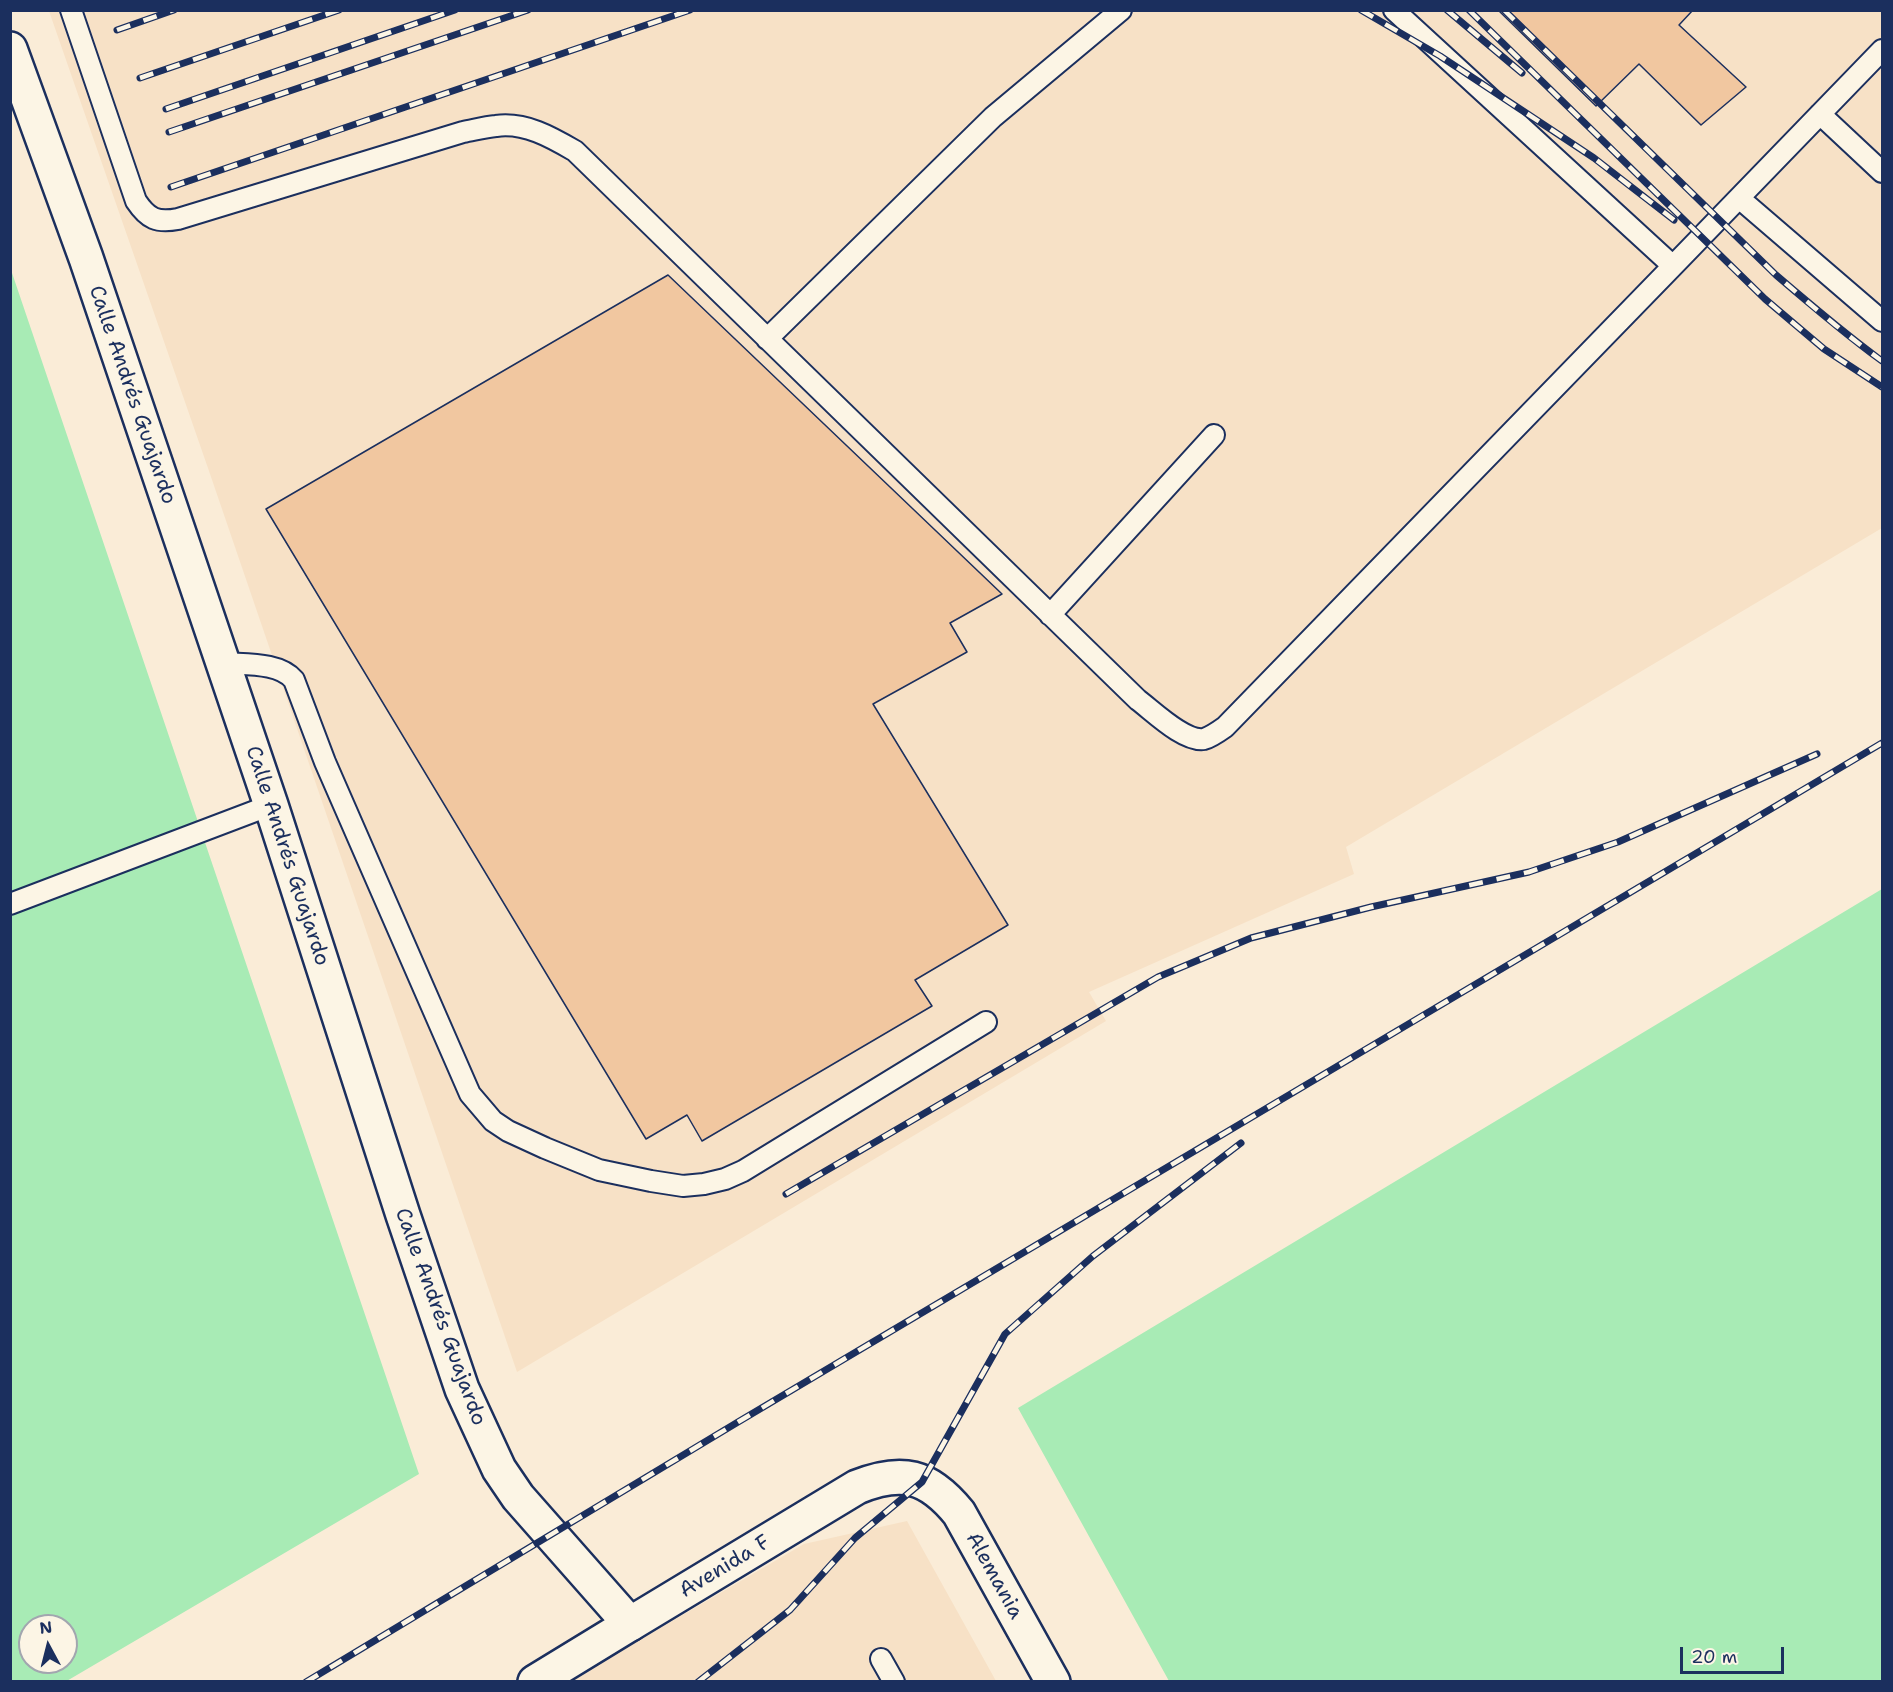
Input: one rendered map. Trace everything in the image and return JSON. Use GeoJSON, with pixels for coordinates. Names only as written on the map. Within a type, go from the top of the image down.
{"type":"FeatureCollection","features":[{"type":"Feature","properties":{"kind":"main road","name":"Calle Andrés Guajardo"},"geometry":{"type":"LineString","coordinates":[[10,49],[90,270],[223,663],[403,1215],[467,1400],[500,1469],[518,1497],[630,1624]]}},
{"type":"Feature","properties":{"kind":"main road","name":"Avenida F"},"geometry":{"type":"LineString","coordinates":[[535,1682],[857,1487],[873,1480],[892,1477],[907,1476],[922,1482]]}},
{"type":"Feature","properties":{"kind":"main road","name":"Alemania"},"geometry":{"type":"LineString","coordinates":[[922,1482],[948,1500],[959,1513],[1053,1682]]}},
{"type":"Feature","properties":{"kind":"lane"},"geometry":{"type":"LineString","coordinates":[[71,10],[136,201],[149,217],[160,220],[178,219],[463,132],[497,125],[523,127],[550,137],[575,152],[623,196],[1138,699],[1186,736],[1198,739],[1206,739],[1233,718],[1882,50]]}},
{"type":"Feature","properties":{"kind":"lane"},"geometry":{"type":"LineString","coordinates":[[767,339],[993,117],[1121,10]]}},
{"type":"Feature","properties":{"kind":"lane"},"geometry":{"type":"LineString","coordinates":[[1394,10],[1672,266]]}},
{"type":"Feature","properties":{"kind":"lane"},"geometry":{"type":"LineString","coordinates":[[1820,114],[1882,172]]}},
{"type":"Feature","properties":{"kind":"lane"},"geometry":{"type":"LineString","coordinates":[[1738,198],[1882,321]]}},
{"type":"Feature","properties":{"kind":"lane"},"geometry":{"type":"LineString","coordinates":[[1050,615],[1214,435]]}},
{"type":"Feature","properties":{"kind":"lane"},"geometry":{"type":"LineString","coordinates":[[223,663],[272,668],[289,675],[294,680],[325,762],[470,1094],[493,1121],[508,1131],[599,1170],[651,1182],[682,1186],[704,1184],[725,1179],[743,1171],[986,1022]]}},
{"type":"Feature","properties":{"kind":"lane"},"geometry":{"type":"LineString","coordinates":[[10,904],[271,805]]}},
{"type":"Feature","properties":{"kind":"lane"},"geometry":{"type":"LineString","coordinates":[[882,1659],[894,1682]]}},
{"type":"Feature","properties":{"kind":"shaded area"},"geometry":{"type":"Polygon","coordinates":[[[49,11],[1882,11],[1882,528],[1346,847],[1354,874],[1089,992],[1106,1021],[517,1372],[49,11]]]}},
{"type":"Feature","properties":{"kind":"shaded area"},"geometry":{"type":"Polygon","coordinates":[[[907,1521],[996,1681],[568,1682],[804,1544],[907,1521]]]}},
{"type":"Feature","properties":{"kind":"green space"},"geometry":{"type":"Polygon","coordinates":[[[10,267],[419,1474],[65,1682],[10,1681],[10,267]]]}},
{"type":"Feature","properties":{"kind":"green space"},"geometry":{"type":"Polygon","coordinates":[[[1882,889],[1882,1681],[1169,1681],[1018,1408],[1882,889]]]}},
{"type":"Feature","properties":{"kind":"building"},"geometry":{"type":"Polygon","coordinates":[[[1498,10],[1693,10],[1679,25],[1746,87],[1701,125],[1639,64],[1596,106],[1498,10]]]}},
{"type":"Feature","properties":{"kind":"building"},"geometry":{"type":"Polygon","coordinates":[[[668,275],[1002,594],[950,623],[967,652],[873,704],[1008,925],[915,980],[932,1006],[702,1141],[687,1115],[646,1139],[266,509],[668,275]]]}},
{"type":"Feature","properties":{"kind":"railway"},"geometry":{"type":"LineString","coordinates":[[117,30],[174,10]]}},
{"type":"Feature","properties":{"kind":"railway"},"geometry":{"type":"LineString","coordinates":[[140,78],[339,10]]}},
{"type":"Feature","properties":{"kind":"railway"},"geometry":{"type":"LineString","coordinates":[[166,109],[455,10]]}},
{"type":"Feature","properties":{"kind":"railway"},"geometry":{"type":"LineString","coordinates":[[169,132],[528,10]]}},
{"type":"Feature","properties":{"kind":"railway"},"geometry":{"type":"LineString","coordinates":[[171,187],[690,10]]}},
{"type":"Feature","properties":{"kind":"railway"},"geometry":{"type":"LineString","coordinates":[[1361,10],[1440,56],[1594,158],[1674,220]]}},
{"type":"Feature","properties":{"kind":"railway"},"geometry":{"type":"LineString","coordinates":[[1447,10],[1522,73]]}},
{"type":"Feature","properties":{"kind":"railway"},"geometry":{"type":"LineString","coordinates":[[1469,10],[1765,299],[1824,349],[1882,387]]}},
{"type":"Feature","properties":{"kind":"railway"},"geometry":{"type":"LineString","coordinates":[[1504,10],[1776,275],[1882,361]]}},
{"type":"Feature","properties":{"kind":"railway"},"geometry":{"type":"LineString","coordinates":[[306,1682],[738,1422],[1882,743]]}},
{"type":"Feature","properties":{"kind":"railway"},"geometry":{"type":"LineString","coordinates":[[786,1194],[1158,977],[1251,938],[1371,907],[1529,872],[1618,842],[1817,754]]}},
{"type":"Feature","properties":{"kind":"railway"},"geometry":{"type":"LineString","coordinates":[[698,1682],[790,1610],[855,1538],[922,1482],[1005,1334],[1093,1256],[1241,1143]]}}]}
